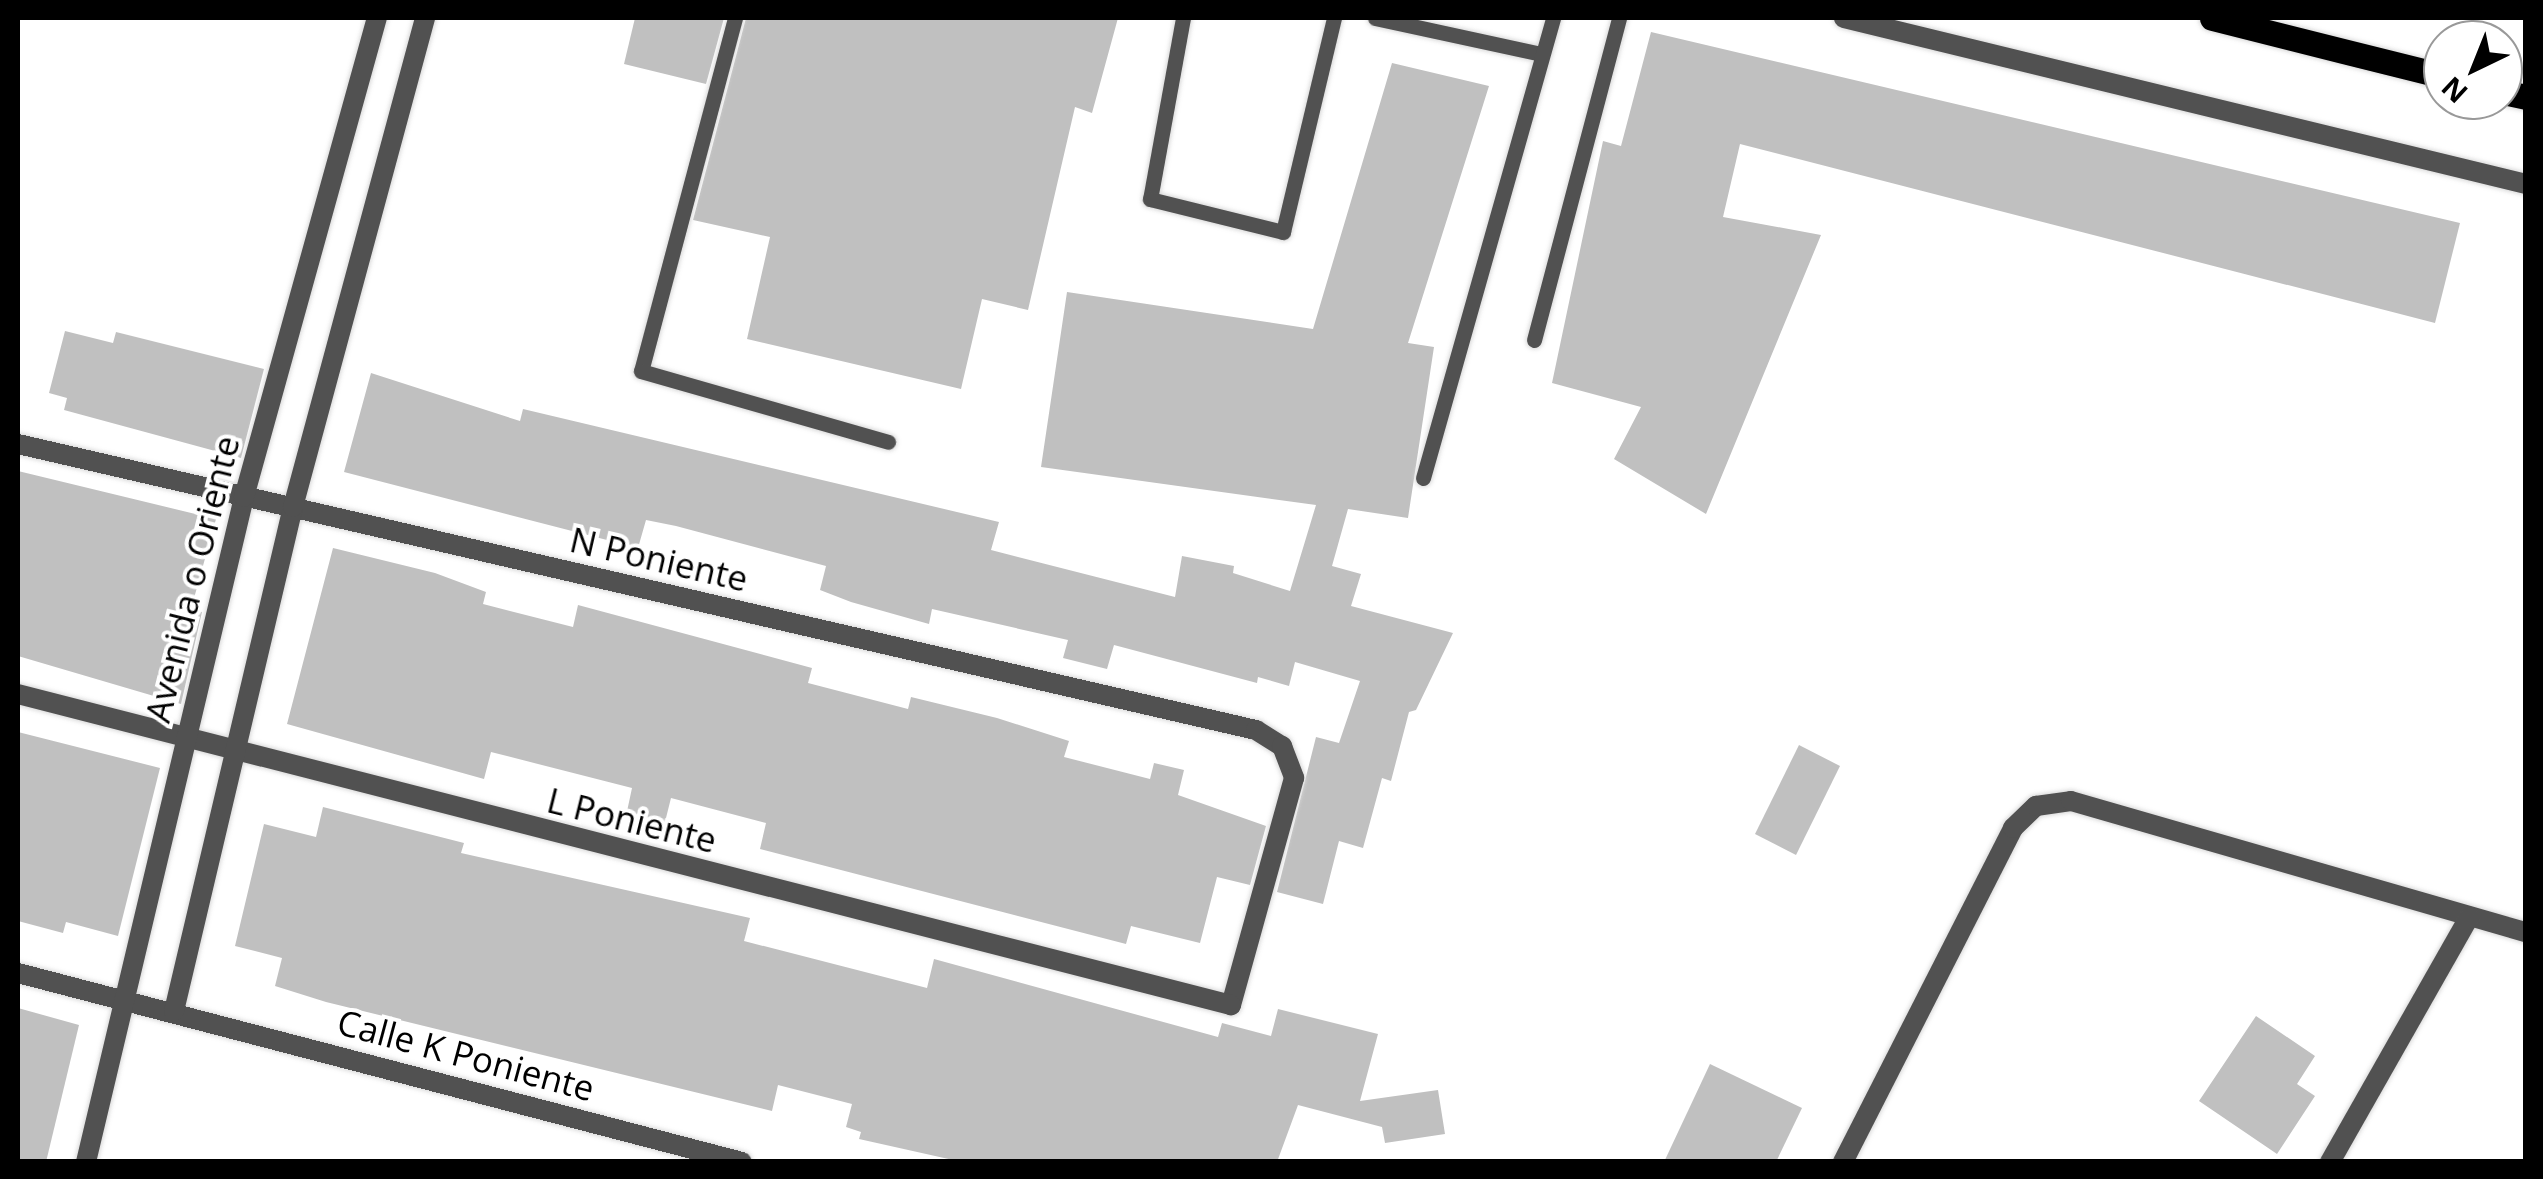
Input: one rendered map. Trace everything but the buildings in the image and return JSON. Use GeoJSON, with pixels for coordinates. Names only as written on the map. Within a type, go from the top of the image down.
{"type":"FeatureCollection","features":[{"type":"Feature","properties":{"kind":"main road"},"geometry":{"type":"LineString","coordinates":[[2212,18],[2423,71]]}},
{"type":"Feature","properties":{"kind":"street","name":"Avenida o Oriente"},"geometry":{"type":"LineString","coordinates":[[86,1162],[244,496],[377,18]]}},
{"type":"Feature","properties":{"kind":"street"},"geometry":{"type":"LineString","coordinates":[[174,1011],[293,507],[425,18]]}},
{"type":"Feature","properties":{"kind":"street"},"geometry":{"type":"LineString","coordinates":[[1844,18],[2526,184]]}},
{"type":"Feature","properties":{"kind":"street","name":"N Poniente"},"geometry":{"type":"LineString","coordinates":[[18,444],[1256,730],[1282,746],[1294,778],[1231,1004]]}},
{"type":"Feature","properties":{"kind":"street","name":"L Poniente"},"geometry":{"type":"LineString","coordinates":[[18,694],[184,741],[1231,1004]]}},
{"type":"Feature","properties":{"kind":"street"},"geometry":{"type":"LineString","coordinates":[[1842,1162],[2013,828],[2036,806],[2071,801],[2526,932]]}},
{"type":"Feature","properties":{"kind":"street"},"geometry":{"type":"LineString","coordinates":[[2330,1162],[2469,917]]}},
{"type":"Feature","properties":{"kind":"street","name":"Calle K Poniente"},"geometry":{"type":"LineString","coordinates":[[18,973],[742,1162]]}},
{"type":"Feature","properties":{"kind":"lane"},"geometry":{"type":"LineString","coordinates":[[734,18],[640,370],[888,442]]}},
{"type":"Feature","properties":{"kind":"lane"},"geometry":{"type":"LineString","coordinates":[[1183,18],[1150,199],[1282,232],[1334,18]]}},
{"type":"Feature","properties":{"kind":"lane"},"geometry":{"type":"LineString","coordinates":[[1374,18],[1542,54]]}},
{"type":"Feature","properties":{"kind":"lane"},"geometry":{"type":"LineString","coordinates":[[1424,478],[1553,18]]}},
{"type":"Feature","properties":{"kind":"lane"},"geometry":{"type":"LineString","coordinates":[[1534,340],[1619,18]]}}]}
